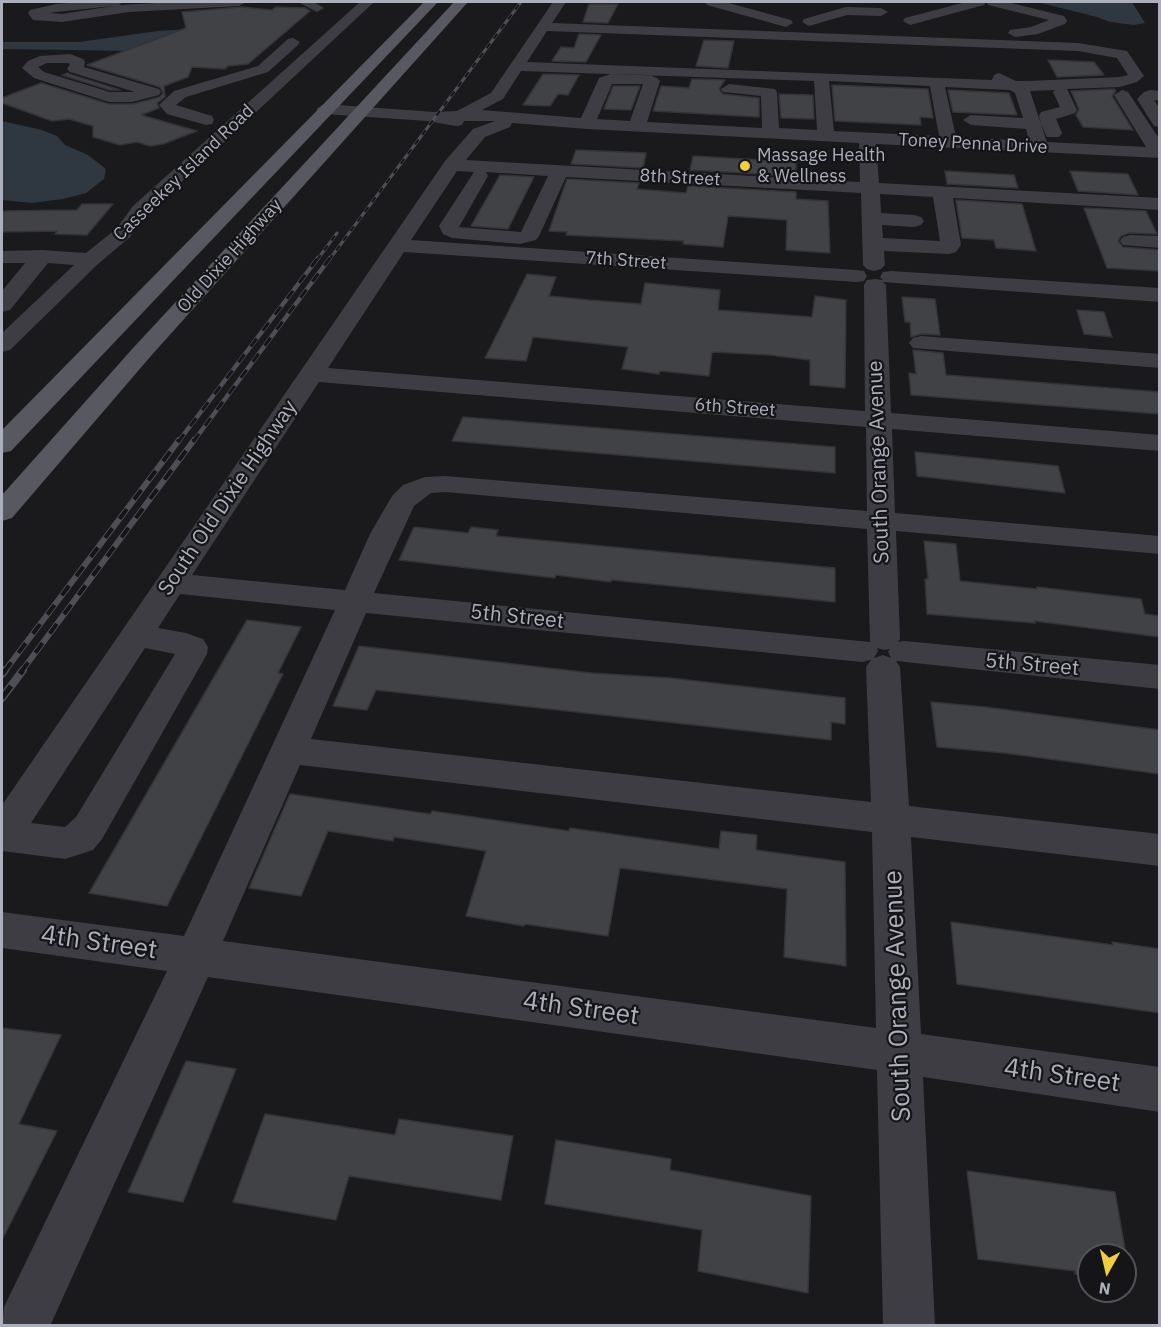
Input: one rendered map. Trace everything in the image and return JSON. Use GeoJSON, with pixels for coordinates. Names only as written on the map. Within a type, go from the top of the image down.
{"type":"FeatureCollection","features":[{"type":"Feature","properties":{"kind":"main road","name":"Old Dixie Highway"},"geometry":{"type":"LineString","coordinates":[[2,445],[324,109],[431,2]]}},
{"type":"Feature","properties":{"kind":"main road","name":"Old Dixie Highway"},"geometry":{"type":"LineString","coordinates":[[2,512],[142,352],[461,2]]}},
{"type":"Feature","properties":{"kind":"street"},"geometry":{"type":"LineString","coordinates":[[117,2],[56,8],[35,13],[38,17],[62,18],[130,5],[239,2]]}},
{"type":"Feature","properties":{"kind":"street","name":"Casseekey Island Road"},"geometry":{"type":"LineString","coordinates":[[2,345],[91,260],[123,233],[140,210],[243,102],[367,2]]}},
{"type":"Feature","properties":{"kind":"street","name":"South Old Dixie Highway"},"geometry":{"type":"LineString","coordinates":[[2,835],[396,245],[453,163],[479,133],[483,119],[515,66],[559,2]]}},
{"type":"Feature","properties":{"kind":"street"},"geometry":{"type":"LineString","coordinates":[[712,2],[806,25],[846,11],[880,7],[910,21],[939,30]]}},
{"type":"Feature","properties":{"kind":"street"},"geometry":{"type":"LineString","coordinates":[[745,2],[806,25]]}},
{"type":"Feature","properties":{"kind":"street"},"geometry":{"type":"LineString","coordinates":[[910,21],[939,9],[979,2]]}},
{"type":"Feature","properties":{"kind":"street"},"geometry":{"type":"LineString","coordinates":[[706,29],[806,25],[1033,31],[1060,21],[993,2]]}},
{"type":"Feature","properties":{"kind":"street"},"geometry":{"type":"LineString","coordinates":[[912,4],[939,9],[957,22]]}},
{"type":"Feature","properties":{"kind":"street"},"geometry":{"type":"LineString","coordinates":[[690,72],[713,11],[729,6]]}},
{"type":"Feature","properties":{"kind":"street"},"geometry":{"type":"LineString","coordinates":[[515,66],[690,72],[721,91],[821,76],[1016,86],[1037,75],[1120,81],[1132,80],[1136,76],[1122,54],[1116,52],[1026,44],[544,23]]}},
{"type":"Feature","properties":{"kind":"street"},"geometry":{"type":"LineString","coordinates":[[174,99],[263,69],[295,40]]}},
{"type":"Feature","properties":{"kind":"street"},"geometry":{"type":"LineString","coordinates":[[1026,44],[1037,75]]}},
{"type":"Feature","properties":{"kind":"street"},"geometry":{"type":"LineString","coordinates":[[153,92],[132,98],[109,97],[39,75],[30,68],[33,64],[45,59],[70,58],[78,62],[75,69],[153,92],[174,99],[210,103]]}},
{"type":"Feature","properties":{"kind":"street"},"geometry":{"type":"LineString","coordinates":[[994,72],[999,78],[1022,90],[1040,147]]}},
{"type":"Feature","properties":{"kind":"street"},"geometry":{"type":"LineString","coordinates":[[821,76],[826,136]]}},
{"type":"Feature","properties":{"kind":"street"},"geometry":{"type":"LineString","coordinates":[[587,124],[604,81],[611,79],[649,80],[652,81],[637,126]]}},
{"type":"Feature","properties":{"kind":"street"},"geometry":{"type":"LineString","coordinates":[[673,87],[769,92],[771,134]]}},
{"type":"Feature","properties":{"kind":"street"},"geometry":{"type":"LineString","coordinates":[[896,124],[947,135],[937,87]]}},
{"type":"Feature","properties":{"kind":"street"},"geometry":{"type":"LineString","coordinates":[[720,131],[721,91]]}},
{"type":"Feature","properties":{"kind":"street"},"geometry":{"type":"LineString","coordinates":[[1061,92],[1069,112],[1047,116],[1056,140],[1155,137]]}},
{"type":"Feature","properties":{"kind":"street"},"geometry":{"type":"LineString","coordinates":[[1122,95],[1155,137],[1159,153]]}},
{"type":"Feature","properties":{"kind":"street"},"geometry":{"type":"LineString","coordinates":[[1160,96],[1150,95],[1145,99],[1160,122]]}},
{"type":"Feature","properties":{"kind":"street","name":"South Old Dixie Highway"},"geometry":{"type":"LineString","coordinates":[[453,163],[448,153],[499,102],[497,96]]}},
{"type":"Feature","properties":{"kind":"street"},"geometry":{"type":"LineString","coordinates":[[174,99],[243,102]]}},
{"type":"Feature","properties":{"kind":"street"},"geometry":{"type":"LineString","coordinates":[[174,99],[173,111],[206,120]]}},
{"type":"Feature","properties":{"kind":"street"},"geometry":{"type":"LineString","coordinates":[[663,128],[668,108]]}},
{"type":"Feature","properties":{"kind":"street","name":"Toney Penna Drive"},"geometry":{"type":"LineString","coordinates":[[324,109],[483,119],[532,129],[564,115],[606,133],[637,126],[720,131],[740,140],[771,134],[867,138],[947,135],[1003,146],[1040,147],[1056,140],[1159,153]]}},
{"type":"Feature","properties":{"kind":"street"},"geometry":{"type":"LineString","coordinates":[[971,120],[1033,124]]}},
{"type":"Feature","properties":{"kind":"street"},"geometry":{"type":"LineString","coordinates":[[532,129],[740,140],[811,152]]}},
{"type":"Feature","properties":{"kind":"street","name":"South Orange Avenue"},"geometry":{"type":"LineString","coordinates":[[867,138],[874,277],[883,652],[909,1326]]}},
{"type":"Feature","properties":{"kind":"street"},"geometry":{"type":"LineString","coordinates":[[1003,146],[1009,158],[1015,161],[1160,170]]}},
{"type":"Feature","properties":{"kind":"street"},"geometry":{"type":"LineString","coordinates":[[501,168],[511,149]]}},
{"type":"Feature","properties":{"kind":"street","name":"8th Street"},"geometry":{"type":"LineString","coordinates":[[453,163],[501,168],[1160,204]]}},
{"type":"Feature","properties":{"kind":"street"},"geometry":{"type":"LineString","coordinates":[[479,176],[449,226],[452,232],[520,238],[529,236],[559,171]]}},
{"type":"Feature","properties":{"kind":"street"},"geometry":{"type":"LineString","coordinates":[[872,244],[949,248],[951,245],[942,192]]}},
{"type":"Feature","properties":{"kind":"street"},"geometry":{"type":"LineString","coordinates":[[429,197],[464,200]]}},
{"type":"Feature","properties":{"kind":"street"},"geometry":{"type":"LineString","coordinates":[[871,218],[914,221]]}},
{"type":"Feature","properties":{"kind":"street"},"geometry":{"type":"LineString","coordinates":[[1130,241],[1160,242]]}},
{"type":"Feature","properties":{"kind":"street","name":"7th Street"},"geometry":{"type":"LineString","coordinates":[[396,245],[1160,295]]}},
{"type":"Feature","properties":{"kind":"street"},"geometry":{"type":"LineString","coordinates":[[2,257],[42,256],[91,260]]}},
{"type":"Feature","properties":{"kind":"street"},"geometry":{"type":"LineString","coordinates":[[2,306],[42,256]]}},
{"type":"Feature","properties":{"kind":"street"},"geometry":{"type":"LineString","coordinates":[[921,343],[1160,362]]}},
{"type":"Feature","properties":{"kind":"street","name":"6th Street"},"geometry":{"type":"LineString","coordinates":[[310,374],[1160,443]]}},
{"type":"Feature","properties":{"kind":"street"},"geometry":{"type":"LineString","coordinates":[[22,1326],[196,956],[402,502],[413,491],[425,485],[446,484],[1160,545]]}},
{"type":"Feature","properties":{"kind":"street","name":"5th Street"},"geometry":{"type":"LineString","coordinates":[[171,583],[1160,677]]}},
{"type":"Feature","properties":{"kind":"street"},"geometry":{"type":"LineString","coordinates":[[2,835],[65,843],[79,839],[89,828],[191,654],[192,647],[186,644],[136,635]]}},
{"type":"Feature","properties":{"kind":"street"},"geometry":{"type":"LineString","coordinates":[[289,750],[891,821],[1160,850]]}},
{"type":"Feature","properties":{"kind":"street","name":"4th Street"},"geometry":{"type":"LineString","coordinates":[[2,930],[900,1052],[1160,1090]]}},
{"type":"Feature","properties":{"kind":"shaded area"},"geometry":{"type":"Polygon","coordinates":[[[1037,2],[1132,2],[1145,23],[1134,25],[1110,22],[1037,2]]]}},
{"type":"Feature","properties":{"kind":"shaded area"},"geometry":{"type":"Polygon","coordinates":[[[193,29],[134,51],[2,49],[2,42],[79,42],[158,31],[193,29]]]}},
{"type":"Feature","properties":{"kind":"shaded area"},"geometry":{"type":"Polygon","coordinates":[[[2,121],[42,130],[57,136],[65,145],[88,155],[106,169],[104,179],[86,193],[63,199],[32,203],[2,200],[2,121]]]}},
{"type":"Feature","properties":{"kind":"building"},"geometry":{"type":"Polygon","coordinates":[[[589,4],[618,4],[608,23],[583,22],[589,4]]]}},
{"type":"Feature","properties":{"kind":"building"},"geometry":{"type":"Polygon","coordinates":[[[241,7],[272,10],[276,7],[305,8],[310,11],[248,64],[228,66],[225,69],[192,67],[188,77],[164,86],[165,97],[157,103],[159,108],[141,115],[197,131],[163,144],[150,146],[137,142],[120,145],[93,137],[93,126],[69,119],[52,121],[2,103],[2,98],[41,83],[109,104],[133,104],[160,97],[163,93],[160,87],[87,65],[186,28],[182,12],[241,7]]]}},
{"type":"Feature","properties":{"kind":"building"},"geometry":{"type":"Polygon","coordinates":[[[579,34],[601,35],[586,62],[552,61],[561,47],[574,48],[579,34]]]}},
{"type":"Feature","properties":{"kind":"building"},"geometry":{"type":"Polygon","coordinates":[[[704,40],[734,41],[728,68],[696,66],[704,40]]]}},
{"type":"Feature","properties":{"kind":"building"},"geometry":{"type":"Polygon","coordinates":[[[1048,60],[1094,62],[1104,75],[1057,77],[1048,60]]]}},
{"type":"Feature","properties":{"kind":"building"},"geometry":{"type":"Polygon","coordinates":[[[68,73],[120,90],[110,90],[62,75],[68,73]]]}},
{"type":"Feature","properties":{"kind":"building"},"geometry":{"type":"Polygon","coordinates":[[[543,74],[579,75],[568,95],[558,94],[550,106],[523,105],[543,74]]]}},
{"type":"Feature","properties":{"kind":"building"},"geometry":{"type":"Polygon","coordinates":[[[692,79],[725,80],[719,89],[723,94],[759,98],[759,117],[653,111],[661,86],[689,88],[692,79]]]}},
{"type":"Feature","properties":{"kind":"building"},"geometry":{"type":"Polygon","coordinates":[[[832,85],[928,89],[933,118],[920,117],[921,125],[835,121],[832,85]]]}},
{"type":"Feature","properties":{"kind":"building"},"geometry":{"type":"Polygon","coordinates":[[[613,86],[640,86],[631,110],[604,109],[613,86]]]}},
{"type":"Feature","properties":{"kind":"building"},"geometry":{"type":"Polygon","coordinates":[[[1114,89],[1116,91],[1112,96],[1133,130],[1083,127],[1076,115],[1079,109],[1071,91],[1114,89]]]}},
{"type":"Feature","properties":{"kind":"building"},"geometry":{"type":"Polygon","coordinates":[[[948,90],[1009,93],[1017,115],[953,112],[948,90]]]}},
{"type":"Feature","properties":{"kind":"building"},"geometry":{"type":"Polygon","coordinates":[[[779,94],[813,95],[814,119],[781,118],[779,94]]]}},
{"type":"Feature","properties":{"kind":"building"},"geometry":{"type":"Polygon","coordinates":[[[576,150],[646,153],[643,168],[571,164],[576,150]]]}},
{"type":"Feature","properties":{"kind":"building"},"geometry":{"type":"Polygon","coordinates":[[[693,156],[796,162],[796,176],[690,170],[693,156]]]}},
{"type":"Feature","properties":{"kind":"building"},"geometry":{"type":"Polygon","coordinates":[[[945,171],[1014,175],[1018,188],[947,184],[945,171]]]}},
{"type":"Feature","properties":{"kind":"building"},"geometry":{"type":"Polygon","coordinates":[[[1070,171],[1128,174],[1138,195],[1078,191],[1070,171]]]}},
{"type":"Feature","properties":{"kind":"building"},"geometry":{"type":"Polygon","coordinates":[[[500,175],[534,177],[508,229],[471,226],[500,175]]]}},
{"type":"Feature","properties":{"kind":"building"},"geometry":{"type":"Polygon","coordinates":[[[567,179],[639,183],[637,189],[686,193],[688,186],[796,192],[796,199],[828,201],[830,253],[786,250],[787,220],[728,216],[723,247],[683,244],[684,241],[566,235],[567,232],[549,231],[567,179]]]}},
{"type":"Feature","properties":{"kind":"building"},"geometry":{"type":"Polygon","coordinates":[[[956,200],[1022,204],[1036,251],[996,248],[994,240],[962,238],[956,200]]]}},
{"type":"Feature","properties":{"kind":"building"},"geometry":{"type":"Polygon","coordinates":[[[82,204],[113,204],[87,235],[55,234],[57,231],[2,232],[2,211],[77,210],[82,204]]]}},
{"type":"Feature","properties":{"kind":"building"},"geometry":{"type":"Polygon","coordinates":[[[1084,208],[1146,211],[1157,234],[1129,233],[1121,236],[1118,241],[1123,247],[1160,250],[1160,271],[1107,268],[1084,208]]]}},
{"type":"Feature","properties":{"kind":"building"},"geometry":{"type":"Polygon","coordinates":[[[527,274],[556,277],[549,296],[589,300],[641,304],[645,283],[720,290],[718,310],[812,317],[815,296],[846,300],[845,388],[810,385],[810,360],[770,355],[712,352],[709,376],[660,371],[659,374],[622,369],[628,347],[533,337],[526,361],[485,358],[527,274]]]}},
{"type":"Feature","properties":{"kind":"building"},"geometry":{"type":"Polygon","coordinates":[[[902,297],[935,299],[940,335],[921,334],[911,337],[910,322],[905,322],[902,297]]]}},
{"type":"Feature","properties":{"kind":"building"},"geometry":{"type":"Polygon","coordinates":[[[1077,310],[1104,312],[1112,337],[1084,334],[1077,310]]]}},
{"type":"Feature","properties":{"kind":"building"},"geometry":{"type":"Polygon","coordinates":[[[913,350],[943,353],[946,375],[1160,392],[1160,414],[911,395],[909,373],[916,374],[913,350]]]}},
{"type":"Feature","properties":{"kind":"building"},"geometry":{"type":"Polygon","coordinates":[[[463,417],[835,447],[835,473],[452,441],[463,417]]]}},
{"type":"Feature","properties":{"kind":"building"},"geometry":{"type":"Polygon","coordinates":[[[915,452],[1058,466],[1065,493],[917,476],[915,452]]]}},
{"type":"Feature","properties":{"kind":"building"},"geometry":{"type":"Polygon","coordinates":[[[414,527],[468,533],[471,527],[498,530],[496,536],[835,568],[835,602],[556,575],[555,578],[399,560],[414,527]]]}},
{"type":"Feature","properties":{"kind":"building"},"geometry":{"type":"Polygon","coordinates":[[[924,541],[956,544],[960,581],[1141,599],[1145,614],[1160,616],[1160,637],[1035,621],[1035,623],[927,614],[925,579],[928,579],[924,541]]]}},
{"type":"Feature","properties":{"kind":"building"},"geometry":{"type":"Polygon","coordinates":[[[247,620],[301,627],[278,673],[283,674],[167,906],[89,893],[247,620]]]}},
{"type":"Feature","properties":{"kind":"building"},"geometry":{"type":"Polygon","coordinates":[[[359,646],[591,673],[670,678],[845,698],[845,724],[831,722],[831,740],[376,690],[367,710],[333,706],[359,646]]]}},
{"type":"Feature","properties":{"kind":"building"},"geometry":{"type":"Polygon","coordinates":[[[931,702],[1160,730],[1160,774],[1005,753],[937,747],[931,702]]]}},
{"type":"Feature","properties":{"kind":"building"},"geometry":{"type":"Polygon","coordinates":[[[290,794],[430,814],[432,811],[569,831],[570,828],[719,849],[721,831],[757,835],[756,850],[845,862],[846,966],[784,957],[787,889],[620,868],[608,936],[525,924],[524,926],[466,916],[486,851],[394,837],[393,841],[328,831],[301,896],[249,888],[290,794]]]}},
{"type":"Feature","properties":{"kind":"building"},"geometry":{"type":"Polygon","coordinates":[[[951,922],[1113,945],[1112,942],[1160,949],[1160,1013],[957,984],[951,922]]]}},
{"type":"Feature","properties":{"kind":"building"},"geometry":{"type":"Polygon","coordinates":[[[2,1028],[61,1035],[19,1124],[57,1131],[2,1240],[2,1028]]]}},
{"type":"Feature","properties":{"kind":"building"},"geometry":{"type":"Polygon","coordinates":[[[186,1061],[236,1069],[183,1202],[128,1192],[186,1061]]]}},
{"type":"Feature","properties":{"kind":"building"},"geometry":{"type":"Polygon","coordinates":[[[265,1114],[395,1135],[399,1119],[513,1136],[501,1200],[349,1176],[336,1220],[233,1202],[265,1114]]]}},
{"type":"Feature","properties":{"kind":"building"},"geometry":{"type":"Polygon","coordinates":[[[556,1140],[671,1159],[670,1170],[811,1196],[808,1293],[698,1271],[702,1230],[545,1204],[556,1140]]]}},
{"type":"Feature","properties":{"kind":"building"},"geometry":{"type":"Polygon","coordinates":[[[967,1171],[1115,1192],[1124,1243],[1077,1243],[1077,1274],[1075,1271],[978,1259],[967,1171]]]}},
{"type":"Feature","properties":{"kind":"railway"},"geometry":{"type":"LineString","coordinates":[[329,260],[521,2]]}},
{"type":"Feature","properties":{"kind":"railway"},"geometry":{"type":"LineString","coordinates":[[317,260],[337,233]]}},
{"type":"Feature","properties":{"kind":"railway"},"geometry":{"type":"LineString","coordinates":[[178,442],[318,258]]}},
{"type":"Feature","properties":{"kind":"railway"},"geometry":{"type":"LineString","coordinates":[[193,442],[330,258]]}},
{"type":"Feature","properties":{"kind":"railway"},"geometry":{"type":"LineString","coordinates":[[4,672],[179,440]]}},
{"type":"Feature","properties":{"kind":"railway"},"geometry":{"type":"LineString","coordinates":[[21,672],[194,440]]}},
{"type":"Feature","properties":{"kind":"railway"},"geometry":{"type":"LineString","coordinates":[[2,674],[5,670]]}},
{"type":"Feature","properties":{"kind":"railway"},"geometry":{"type":"LineString","coordinates":[[2,698],[23,670]]}},
{"type":"Feature","properties":{"kind":"place","name":"Massage Health & Wellness"},"geometry":{"type":"Point","coordinates":[745,166]}}]}
